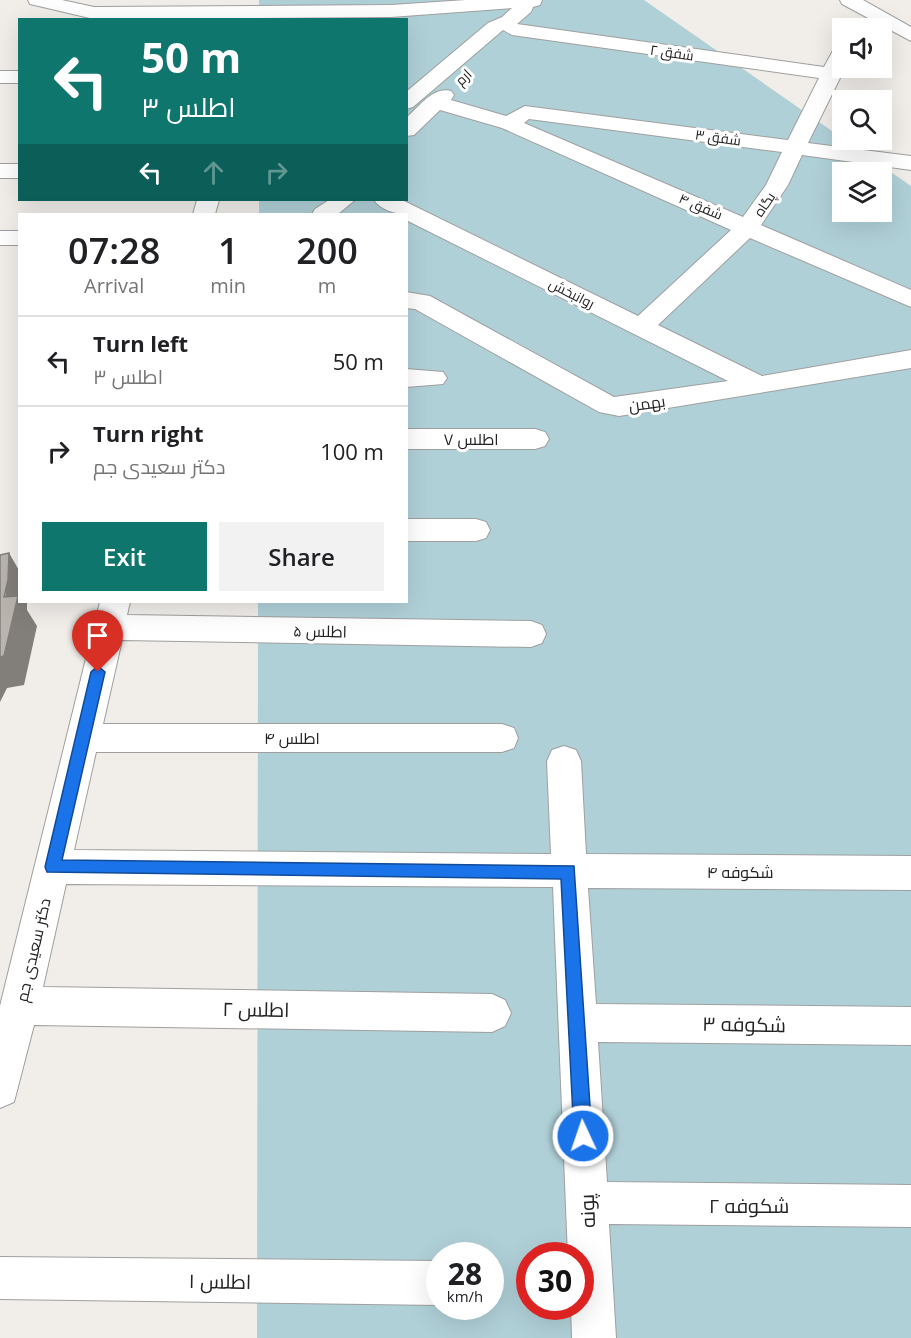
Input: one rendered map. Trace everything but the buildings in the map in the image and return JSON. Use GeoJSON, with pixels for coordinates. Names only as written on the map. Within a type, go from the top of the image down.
{"type":"FeatureCollection","features":[{"type":"Feature","properties":{"kind":"street"},"geometry":{"type":"LineString","coordinates":[[37,0],[94,13],[391,11],[533,1]]}},
{"type":"Feature","properties":{"kind":"street"},"geometry":{"type":"LineString","coordinates":[[849,0],[897,31]]}},
{"type":"Feature","properties":{"kind":"street","name":"ارم"},"geometry":{"type":"LineString","coordinates":[[408,128],[437,102],[533,1]]}},
{"type":"Feature","properties":{"kind":"street","name":"ارم"},"geometry":{"type":"LineString","coordinates":[[408,101],[495,27],[511,25]]}},
{"type":"Feature","properties":{"kind":"street","name":"شفق ۲"},"geometry":{"type":"LineString","coordinates":[[511,25],[832,74]]}},
{"type":"Feature","properties":{"kind":"street","name":"پگاه"},"geometry":{"type":"LineString","coordinates":[[641,327],[748,226],[777,185],[832,74]]}},
{"type":"Feature","properties":{"kind":"street"},"geometry":{"type":"LineString","coordinates":[[0,77],[18,77]]}},
{"type":"Feature","properties":{"kind":"street"},"geometry":{"type":"LineString","coordinates":[[437,102],[517,118]]}},
{"type":"Feature","properties":{"kind":"street","name":"شفق ۳"},"geometry":{"type":"LineString","coordinates":[[517,118],[911,163]]}},
{"type":"Feature","properties":{"kind":"street","name":"شفق ۴"},"geometry":{"type":"LineString","coordinates":[[517,118],[911,299]]}},
{"type":"Feature","properties":{"kind":"street"},"geometry":{"type":"LineString","coordinates":[[0,171],[18,171]]}},
{"type":"Feature","properties":{"kind":"street"},"geometry":{"type":"LineString","coordinates":[[325,213],[343,201]]}},
{"type":"Feature","properties":{"kind":"street","name":"روانبخش"},"geometry":{"type":"LineString","coordinates":[[387,201],[759,386]]}},
{"type":"Feature","properties":{"kind":"street"},"geometry":{"type":"LineString","coordinates":[[0,238],[18,238]]}},
{"type":"Feature","properties":{"kind":"street","name":"بهمن"},"geometry":{"type":"LineString","coordinates":[[408,300],[421,302],[608,405],[630,406],[911,359]]}},
{"type":"Feature","properties":{"kind":"street"},"geometry":{"type":"LineString","coordinates":[[408,378],[434,378]]}},
{"type":"Feature","properties":{"kind":"street","name":"اطلس ۷"},"geometry":{"type":"LineString","coordinates":[[408,439],[535,439]]}},
{"type":"Feature","properties":{"kind":"street"},"geometry":{"type":"LineString","coordinates":[[408,530],[476,530]]}},
{"type":"Feature","properties":{"kind":"street","name":"اطلس ۵"},"geometry":{"type":"LineString","coordinates":[[112,614],[531,634]]}},
{"type":"Feature","properties":{"kind":"street","name":"دکتر سعیدی جم"},"geometry":{"type":"LineString","coordinates":[[0,1088],[112,614]]}},
{"type":"Feature","properties":{"kind":"street","name":"اطلس ۴"},"geometry":{"type":"LineString","coordinates":[[83,738],[502,738]]}},
{"type":"Feature","properties":{"kind":"street","name":"پونه"},"geometry":{"type":"LineString","coordinates":[[564,761],[594,1338]]}},
{"type":"Feature","properties":{"kind":"street","name":"شکوفه ۴"},"geometry":{"type":"LineString","coordinates":[[52,867],[911,873]]}},
{"type":"Feature","properties":{"kind":"street","name":"اطلس ۲"},"geometry":{"type":"LineString","coordinates":[[19,1006],[492,1013]]}},
{"type":"Feature","properties":{"kind":"street","name":"شکوفه ۳"},"geometry":{"type":"LineString","coordinates":[[577,1023],[911,1026]]}},
{"type":"Feature","properties":{"kind":"street","name":"شکوفه ۲"},"geometry":{"type":"LineString","coordinates":[[587,1203],[911,1206]]}},
{"type":"Feature","properties":{"kind":"street","name":"اطلس ۱"},"geometry":{"type":"LineString","coordinates":[[0,1278],[426,1283]]}},
{"type":"Feature","properties":{"kind":"water"},"geometry":{"type":"Polygon","coordinates":[[[259,0],[644,0],[832,131],[832,150],[859,150],[877,162],[832,162],[832,222],[892,222],[892,173],[911,186],[911,1338],[257,1338],[258,603],[408,603],[408,213],[259,213],[259,201],[408,201],[408,18],[259,18],[259,0]]]}},
{"type":"Feature","properties":{"kind":"route"},"geometry":{"type":"LineString","coordinates":[[98,672],[52,867],[568,871],[583,1136]]}}]}
